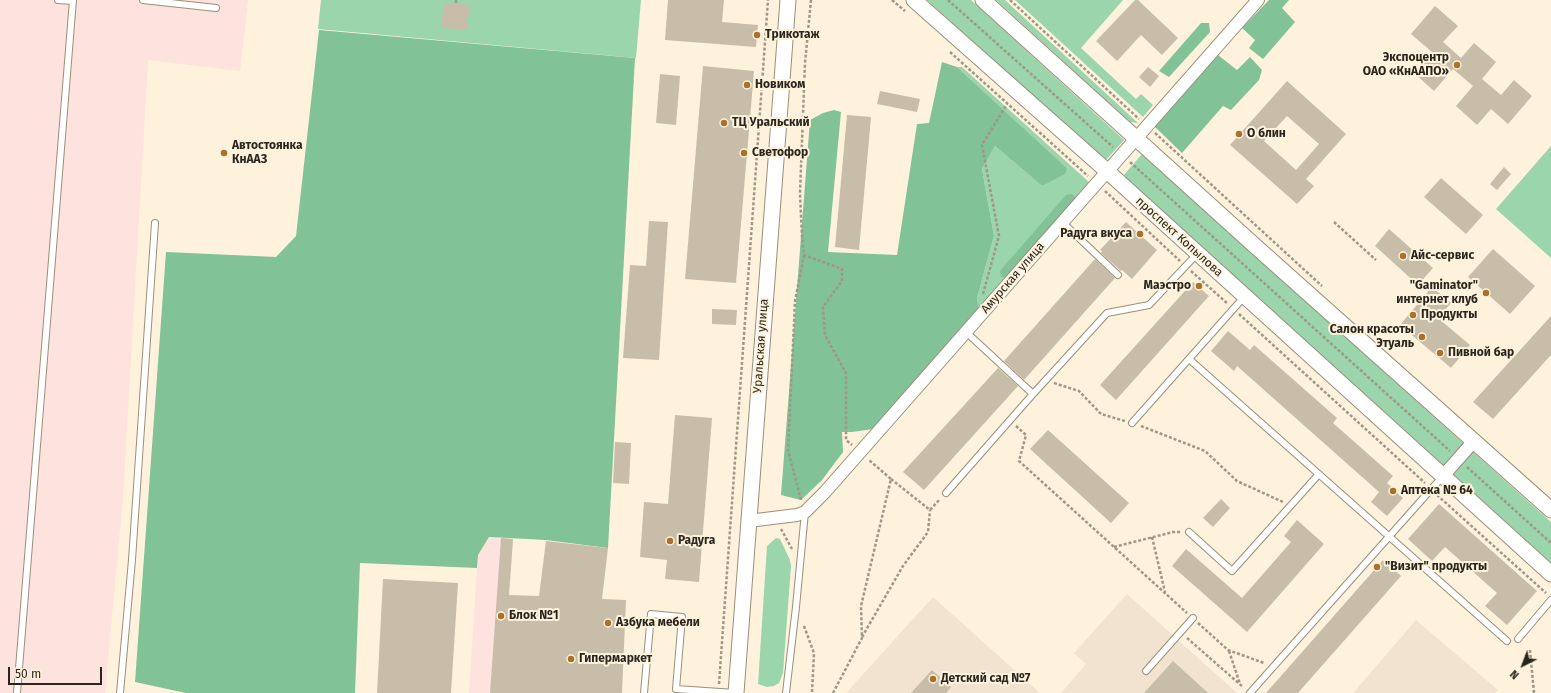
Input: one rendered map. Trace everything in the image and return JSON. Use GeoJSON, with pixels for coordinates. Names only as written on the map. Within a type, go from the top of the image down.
{"type":"FeatureCollection","features":[{"type":"Feature","properties":{"kind":"street","name":"Уральская улица"},"geometry":{"type":"LineString","coordinates":[[735,693],[788,0]]}},
{"type":"Feature","properties":{"kind":"street","name":"проспект Копылова"},"geometry":{"type":"LineString","coordinates":[[914,0],[1107,171],[1244,297],[1551,574]]}},
{"type":"Feature","properties":{"kind":"street"},"geometry":{"type":"LineString","coordinates":[[983,0],[1551,510]]}},
{"type":"Feature","properties":{"kind":"street","name":"Амурская улица"},"geometry":{"type":"LineString","coordinates":[[805,512],[860,452],[1258,0]]}},
{"type":"Feature","properties":{"kind":"street"},"geometry":{"type":"LineString","coordinates":[[1443,476],[1474,441]]}},
{"type":"Feature","properties":{"kind":"street"},"geometry":{"type":"LineString","coordinates":[[748,521],[797,515],[805,512]]}},
{"type":"Feature","properties":{"kind":"lane"},"geometry":{"type":"LineString","coordinates":[[17,693],[73,1],[58,0]]}},
{"type":"Feature","properties":{"kind":"lane"},"geometry":{"type":"LineString","coordinates":[[143,0],[216,8]]}},
{"type":"Feature","properties":{"kind":"lane"},"geometry":{"type":"LineString","coordinates":[[1062,222],[1118,275]]}},
{"type":"Feature","properties":{"kind":"lane"},"geometry":{"type":"LineString","coordinates":[[120,693],[133,552],[155,223]]}},
{"type":"Feature","properties":{"kind":"lane"},"geometry":{"type":"LineString","coordinates":[[946,493],[1107,313],[1149,305],[1198,254]]}},
{"type":"Feature","properties":{"kind":"lane"},"geometry":{"type":"LineString","coordinates":[[1132,423],[1244,297]]}},
{"type":"Feature","properties":{"kind":"lane"},"geometry":{"type":"LineString","coordinates":[[966,332],[1033,394]]}},
{"type":"Feature","properties":{"kind":"lane"},"geometry":{"type":"LineString","coordinates":[[1189,359],[1507,641]]}},
{"type":"Feature","properties":{"kind":"lane"},"geometry":{"type":"LineString","coordinates":[[1188,532],[1232,571],[1319,474]]}},
{"type":"Feature","properties":{"kind":"lane"},"geometry":{"type":"LineString","coordinates":[[1250,693],[1443,476]]}},
{"type":"Feature","properties":{"kind":"lane"},"geometry":{"type":"LineString","coordinates":[[786,693],[805,512]]}},
{"type":"Feature","properties":{"kind":"lane"},"geometry":{"type":"LineString","coordinates":[[1518,639],[1551,599]]}},
{"type":"Feature","properties":{"kind":"lane"},"geometry":{"type":"LineString","coordinates":[[644,693],[651,614],[682,617],[676,689],[735,693]]}},
{"type":"Feature","properties":{"kind":"lane"},"geometry":{"type":"LineString","coordinates":[[1146,671],[1193,618]]}},
{"type":"Feature","properties":{"kind":"path"},"geometry":{"type":"LineString","coordinates":[[718,692],[768,0]]}},
{"type":"Feature","properties":{"kind":"path"},"geometry":{"type":"LineString","coordinates":[[805,512],[788,450],[795,301],[804,255],[800,185],[805,63],[811,0]]}},
{"type":"Feature","properties":{"kind":"path"},"geometry":{"type":"LineString","coordinates":[[892,0],[908,14]]}},
{"type":"Feature","properties":{"kind":"path"},"geometry":{"type":"LineString","coordinates":[[948,0],[1122,155],[1551,543]]}},
{"type":"Feature","properties":{"kind":"path"},"geometry":{"type":"LineString","coordinates":[[1010,0],[1323,286]]}},
{"type":"Feature","properties":{"kind":"path"},"geometry":{"type":"LineString","coordinates":[[946,48],[1551,599]]}},
{"type":"Feature","properties":{"kind":"path"},"geometry":{"type":"LineString","coordinates":[[983,312],[981,299],[999,236],[982,145],[1007,104]]}},
{"type":"Feature","properties":{"kind":"path"},"geometry":{"type":"LineString","coordinates":[[1334,222],[1376,260]]}},
{"type":"Feature","properties":{"kind":"path"},"geometry":{"type":"LineString","coordinates":[[804,255],[842,269],[842,281],[822,307],[825,335],[846,373],[846,440],[930,510]]}},
{"type":"Feature","properties":{"kind":"path"},"geometry":{"type":"LineString","coordinates":[[1045,381],[1079,391],[1101,414],[1132,423],[1206,451],[1238,482],[1291,505]]}},
{"type":"Feature","properties":{"kind":"path"},"geometry":{"type":"LineString","coordinates":[[1010,421],[1026,435],[1019,461],[1228,650],[1273,667]]}},
{"type":"Feature","properties":{"kind":"path"},"geometry":{"type":"LineString","coordinates":[[862,638],[861,606],[891,479]]}},
{"type":"Feature","properties":{"kind":"path"},"geometry":{"type":"LineString","coordinates":[[832,693],[903,566],[928,532],[930,510],[946,493]]}},
{"type":"Feature","properties":{"kind":"path"},"geometry":{"type":"LineString","coordinates":[[776,517],[800,565]]}},
{"type":"Feature","properties":{"kind":"path"},"geometry":{"type":"LineString","coordinates":[[1114,547],[1173,532],[1188,532]]}},
{"type":"Feature","properties":{"kind":"path"},"geometry":{"type":"LineString","coordinates":[[1152,537],[1165,593]]}},
{"type":"Feature","properties":{"kind":"path"},"geometry":{"type":"LineString","coordinates":[[796,607],[814,653],[812,693]]}},
{"type":"Feature","properties":{"kind":"path"},"geometry":{"type":"LineString","coordinates":[[1181,632],[1250,693]]}},
{"type":"Feature","properties":{"kind":"path"},"geometry":{"type":"LineString","coordinates":[[1228,650],[1241,685]]}},
{"type":"Feature","properties":{"kind":"path"},"geometry":{"type":"LineString","coordinates":[[1530,650],[1534,693]]}},
{"type":"Feature","properties":{"kind":"shaded area"},"geometry":{"type":"Polygon","coordinates":[[[0,0],[248,0],[240,71],[148,60],[123,497],[105,693],[0,693],[0,0]]]}},
{"type":"Feature","properties":{"kind":"shaded area"},"geometry":{"type":"Polygon","coordinates":[[[489,538],[513,539],[502,693],[469,693],[478,555],[489,538]]]}},
{"type":"Feature","properties":{"kind":"shaded area"},"geometry":{"type":"Polygon","coordinates":[[[1127,594],[1237,693],[1061,693],[1086,664],[1074,653],[1127,594]]]}},
{"type":"Feature","properties":{"kind":"shaded area"},"geometry":{"type":"Polygon","coordinates":[[[933,597],[1040,693],[846,693],[933,597]]]}},
{"type":"Feature","properties":{"kind":"shaded area"},"geometry":{"type":"Polygon","coordinates":[[[1416,620],[1498,690],[1495,693],[1353,693],[1416,620]]]}},
{"type":"Feature","properties":{"kind":"green space"},"geometry":{"type":"Polygon","coordinates":[[[321,0],[641,0],[636,58],[318,29],[321,0]]]}},
{"type":"Feature","properties":{"kind":"green space"},"geometry":{"type":"Polygon","coordinates":[[[927,0],[971,0],[1124,140],[1105,161],[927,0]]]}},
{"type":"Feature","properties":{"kind":"green space"},"geometry":{"type":"Polygon","coordinates":[[[996,0],[1005,0],[1138,123],[1130,122],[996,0]]]}},
{"type":"Feature","properties":{"kind":"green space"},"geometry":{"type":"Polygon","coordinates":[[[1015,0],[1123,0],[1081,48],[1136,99],[1141,94],[1153,105],[1143,117],[1015,0]]]}},
{"type":"Feature","properties":{"kind":"green space"},"geometry":{"type":"Polygon","coordinates":[[[1269,0],[1289,0],[1282,8],[1295,22],[1263,59],[1249,48],[1255,40],[1242,28],[1269,0]]]}},
{"type":"Feature","properties":{"kind":"green space"},"geometry":{"type":"Polygon","coordinates":[[[1201,23],[1209,23],[1210,32],[1169,77],[1159,71],[1201,23]]]}},
{"type":"Feature","properties":{"kind":"green space"},"geometry":{"type":"Polygon","coordinates":[[[319,30],[635,58],[608,548],[546,540],[489,537],[478,555],[477,568],[360,563],[355,693],[186,693],[135,682],[166,252],[276,257],[296,236],[319,30]]]}},
{"type":"Feature","properties":{"kind":"green space"},"geometry":{"type":"Polygon","coordinates":[[[1218,55],[1237,70],[1250,57],[1262,70],[1259,80],[1231,110],[1223,106],[1182,153],[1154,126],[1218,55]]]}},
{"type":"Feature","properties":{"kind":"green space"},"geometry":{"type":"Polygon","coordinates":[[[942,62],[957,67],[1067,168],[1065,174],[1042,186],[995,146],[982,169],[994,236],[977,298],[979,311],[873,429],[842,432],[843,452],[822,480],[801,500],[781,495],[810,120],[823,113],[834,110],[841,112],[828,252],[897,255],[917,124],[929,123],[942,62]]]}},
{"type":"Feature","properties":{"kind":"green space"},"geometry":{"type":"Polygon","coordinates":[[[957,67],[962,67],[1090,183],[1074,203],[1076,197],[1072,194],[1009,277],[979,311],[977,298],[994,236],[982,169],[995,146],[1042,186],[1067,168],[957,67]]]}},
{"type":"Feature","properties":{"kind":"green space"},"geometry":{"type":"Polygon","coordinates":[[[1551,146],[1551,258],[1496,209],[1551,146]]]}},
{"type":"Feature","properties":{"kind":"green space"},"geometry":{"type":"Polygon","coordinates":[[[1142,154],[1551,522],[1551,563],[1123,176],[1142,154]]]}},
{"type":"Feature","properties":{"kind":"green space"},"geometry":{"type":"Polygon","coordinates":[[[1072,194],[1076,197],[1074,203],[1009,277],[1001,277],[1000,271],[1066,195],[1072,194]]]}},
{"type":"Feature","properties":{"kind":"green space"},"geometry":{"type":"Polygon","coordinates":[[[776,538],[780,539],[790,560],[791,566],[783,673],[779,683],[774,686],[767,687],[758,684],[767,546],[776,538]]]}},
{"type":"Feature","properties":{"kind":"building"},"geometry":{"type":"Polygon","coordinates":[[[668,0],[724,0],[722,22],[758,25],[756,47],[665,40],[668,0]]]}},
{"type":"Feature","properties":{"kind":"building"},"geometry":{"type":"Polygon","coordinates":[[[1135,0],[1138,0],[1178,38],[1162,55],[1141,35],[1117,61],[1096,41],[1135,0]]]}},
{"type":"Feature","properties":{"kind":"building"},"geometry":{"type":"Polygon","coordinates":[[[444,3],[470,5],[467,30],[441,28],[444,3]]]}},
{"type":"Feature","properties":{"kind":"building","name":"Экспоцентр ОАО «КнААПО»"},"geometry":{"type":"Polygon","coordinates":[[[1435,6],[1458,26],[1443,42],[1461,58],[1474,43],[1496,62],[1482,79],[1501,95],[1514,80],[1532,96],[1508,124],[1491,109],[1477,125],[1456,106],[1473,86],[1453,69],[1434,91],[1414,73],[1432,52],[1411,34],[1435,6]]]}},
{"type":"Feature","properties":{"kind":"building","name":"ТЦ Уральский"},"geometry":{"type":"Polygon","coordinates":[[[703,66],[754,71],[736,283],[685,279],[703,66]]]}},
{"type":"Feature","properties":{"kind":"building"},"geometry":{"type":"Polygon","coordinates":[[[1148,67],[1159,76],[1150,87],[1139,77],[1148,67]]]}},
{"type":"Feature","properties":{"kind":"building"},"geometry":{"type":"Polygon","coordinates":[[[660,74],[680,76],[676,125],[656,123],[660,74]]]}},
{"type":"Feature","properties":{"kind":"building"},"geometry":{"type":"Polygon","coordinates":[[[1287,81],[1346,134],[1306,179],[1314,186],[1297,204],[1230,145],[1287,81]],[[1287,116],[1264,141],[1296,170],[1319,144],[1287,116]]]}},
{"type":"Feature","properties":{"kind":"building"},"geometry":{"type":"Polygon","coordinates":[[[880,91],[920,99],[917,112],[877,104],[880,91]]]}},
{"type":"Feature","properties":{"kind":"building"},"geometry":{"type":"Polygon","coordinates":[[[847,115],[871,117],[859,250],[835,247],[847,115]]]}},
{"type":"Feature","properties":{"kind":"building"},"geometry":{"type":"Polygon","coordinates":[[[1504,167],[1511,174],[1497,190],[1490,184],[1504,167]]]}},
{"type":"Feature","properties":{"kind":"building"},"geometry":{"type":"Polygon","coordinates":[[[1441,178],[1483,215],[1466,234],[1424,197],[1441,178]]]}},
{"type":"Feature","properties":{"kind":"building"},"geometry":{"type":"Polygon","coordinates":[[[649,221],[668,222],[659,360],[623,358],[630,265],[646,266],[649,221]]]}},
{"type":"Feature","properties":{"kind":"building"},"geometry":{"type":"Polygon","coordinates":[[[1126,222],[1157,250],[1132,279],[1101,253],[1102,251],[1100,250],[1126,222]]]}},
{"type":"Feature","properties":{"kind":"building","name":"Айс-сервис"},"geometry":{"type":"Polygon","coordinates":[[[1389,229],[1433,268],[1418,285],[1375,246],[1389,229]]]}},
{"type":"Feature","properties":{"kind":"building"},"geometry":{"type":"Polygon","coordinates":[[[1493,249],[1535,286],[1510,314],[1468,277],[1493,249]]]}},
{"type":"Feature","properties":{"kind":"building"},"geometry":{"type":"Polygon","coordinates":[[[1095,259],[1115,278],[1024,380],[1004,361],[1095,259]]]}},
{"type":"Feature","properties":{"kind":"building"},"geometry":{"type":"Polygon","coordinates":[[[1193,282],[1209,296],[1116,400],[1100,385],[1193,282]]]}},
{"type":"Feature","properties":{"kind":"building"},"geometry":{"type":"Polygon","coordinates":[[[1432,287],[1451,303],[1438,318],[1470,345],[1451,368],[1400,325],[1432,287]]]}},
{"type":"Feature","properties":{"kind":"building"},"geometry":{"type":"Polygon","coordinates":[[[712,309],[737,310],[736,325],[712,324],[712,309]]]}},
{"type":"Feature","properties":{"kind":"building"},"geometry":{"type":"Polygon","coordinates":[[[1551,316],[1551,355],[1493,419],[1473,402],[1551,316]]]}},
{"type":"Feature","properties":{"kind":"building"},"geometry":{"type":"Polygon","coordinates":[[[1228,331],[1250,350],[1254,345],[1337,418],[1333,423],[1393,476],[1387,483],[1403,498],[1387,516],[1371,502],[1379,492],[1237,366],[1234,371],[1211,351],[1228,331]]]}},
{"type":"Feature","properties":{"kind":"building"},"geometry":{"type":"Polygon","coordinates":[[[998,368],[1018,386],[924,490],[903,472],[998,368]]]}},
{"type":"Feature","properties":{"kind":"building"},"geometry":{"type":"Polygon","coordinates":[[[675,415],[712,418],[699,582],[665,579],[667,560],[640,557],[644,502],[668,504],[675,415]]]}},
{"type":"Feature","properties":{"kind":"building"},"geometry":{"type":"Polygon","coordinates":[[[1048,430],[1129,503],[1111,523],[1030,449],[1048,430]]]}},
{"type":"Feature","properties":{"kind":"building"},"geometry":{"type":"Polygon","coordinates":[[[615,442],[631,443],[629,484],[613,483],[615,442]]]}},
{"type":"Feature","properties":{"kind":"building"},"geometry":{"type":"Polygon","coordinates":[[[1221,499],[1230,508],[1213,527],[1203,518],[1221,499]]]}},
{"type":"Feature","properties":{"kind":"building"},"geometry":{"type":"Polygon","coordinates":[[[1439,504],[1537,591],[1507,625],[1485,606],[1497,593],[1445,547],[1432,561],[1408,539],[1439,504]]]}},
{"type":"Feature","properties":{"kind":"building"},"geometry":{"type":"Polygon","coordinates":[[[1297,520],[1324,544],[1247,632],[1172,566],[1186,549],[1242,598],[1291,542],[1284,536],[1297,520]]]}},
{"type":"Feature","properties":{"kind":"building","name":"Гипермаркет"},"geometry":{"type":"Polygon","coordinates":[[[501,538],[513,539],[509,595],[539,596],[546,541],[608,548],[602,599],[626,600],[622,693],[490,693],[501,538]]]}},
{"type":"Feature","properties":{"kind":"building"},"geometry":{"type":"Polygon","coordinates":[[[1383,560],[1401,576],[1298,693],[1266,693],[1383,560]]]}},
{"type":"Feature","properties":{"kind":"building"},"geometry":{"type":"Polygon","coordinates":[[[383,579],[458,583],[451,693],[377,693],[383,579]]]}},
{"type":"Feature","properties":{"kind":"building"},"geometry":{"type":"Polygon","coordinates":[[[1173,661],[1208,693],[1144,693],[1173,661]]]}},
{"type":"Feature","properties":{"kind":"building","name":"Детский сад №7"},"geometry":{"type":"Polygon","coordinates":[[[932,670],[951,687],[946,693],[911,693],[932,670]]]}},
{"type":"Feature","properties":{"kind":"place","name":"Трикотаж"},"geometry":{"type":"Point","coordinates":[757,35]}},
{"type":"Feature","properties":{"kind":"place","name":"Экспоцентр ОАО «КнААПО»"},"geometry":{"type":"Point","coordinates":[1457,65]}},
{"type":"Feature","properties":{"kind":"place","name":"Новиком"},"geometry":{"type":"Point","coordinates":[747,85]}},
{"type":"Feature","properties":{"kind":"place","name":"ТЦ Уральский"},"geometry":{"type":"Point","coordinates":[724,123]}},
{"type":"Feature","properties":{"kind":"place","name":"О блин"},"geometry":{"type":"Point","coordinates":[1239,134]}},
{"type":"Feature","properties":{"kind":"place","name":"Автостоянка КнААЗ"},"geometry":{"type":"Point","coordinates":[224,153]}},
{"type":"Feature","properties":{"kind":"place","name":"Светофор"},"geometry":{"type":"Point","coordinates":[744,153]}},
{"type":"Feature","properties":{"kind":"place","name":"Радуга вкуса"},"geometry":{"type":"Point","coordinates":[1140,234]}},
{"type":"Feature","properties":{"kind":"place","name":"Айс-сервис"},"geometry":{"type":"Point","coordinates":[1403,256]}},
{"type":"Feature","properties":{"kind":"place","name":"Маэстро"},"geometry":{"type":"Point","coordinates":[1199,286]}},
{"type":"Feature","properties":{"kind":"place","name":"\"Gaminator\" интернет клуб"},"geometry":{"type":"Point","coordinates":[1486,293]}},
{"type":"Feature","properties":{"kind":"place","name":"Продукты"},"geometry":{"type":"Point","coordinates":[1413,315]}},
{"type":"Feature","properties":{"kind":"place","name":"Салон красоты Этуаль"},"geometry":{"type":"Point","coordinates":[1422,337]}},
{"type":"Feature","properties":{"kind":"place","name":"Пивной бар"},"geometry":{"type":"Point","coordinates":[1440,353]}},
{"type":"Feature","properties":{"kind":"place","name":"Аптека № 64"},"geometry":{"type":"Point","coordinates":[1393,491]}},
{"type":"Feature","properties":{"kind":"place","name":"Радуга"},"geometry":{"type":"Point","coordinates":[670,541]}},
{"type":"Feature","properties":{"kind":"place","name":"\"Визит\" продукты"},"geometry":{"type":"Point","coordinates":[1377,567]}},
{"type":"Feature","properties":{"kind":"place","name":"Блок №1"},"geometry":{"type":"Point","coordinates":[501,616]}},
{"type":"Feature","properties":{"kind":"place","name":"Азбука мебели"},"geometry":{"type":"Point","coordinates":[608,623]}},
{"type":"Feature","properties":{"kind":"place","name":"Гипермаркет"},"geometry":{"type":"Point","coordinates":[571,659]}},
{"type":"Feature","properties":{"kind":"place","name":"Детский сад №7"},"geometry":{"type":"Point","coordinates":[933,679]}}]}
